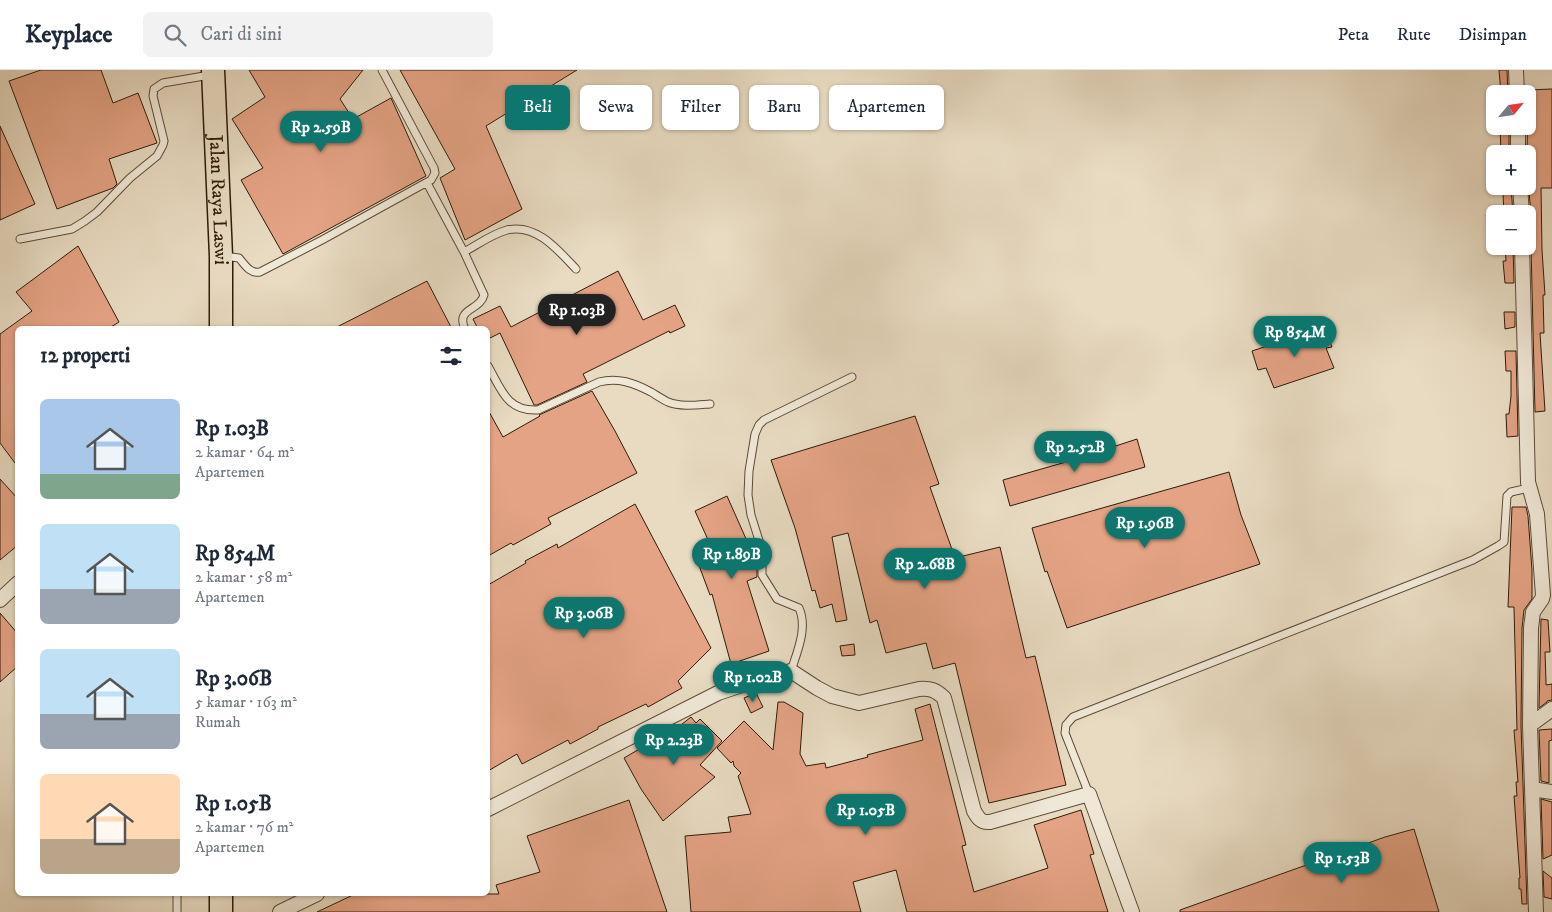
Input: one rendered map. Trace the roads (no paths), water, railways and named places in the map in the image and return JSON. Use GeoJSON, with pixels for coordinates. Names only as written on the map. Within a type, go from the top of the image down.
{"type":"FeatureCollection","features":[{"type":"Feature","properties":{"kind":"main road","name":"Jalan Raya Laswi"},"geometry":{"type":"LineString","coordinates":[[213,72],[221,256],[221,326]]}},
{"type":"Feature","properties":{"kind":"main road"},"geometry":{"type":"LineString","coordinates":[[221,896],[221,912]]}},
{"type":"Feature","properties":{"kind":"street"},"geometry":{"type":"LineString","coordinates":[[1516,70],[1517,85]]}},
{"type":"Feature","properties":{"kind":"street"},"geometry":{"type":"LineString","coordinates":[[1522,255],[1528,488],[1537,514],[1543,595],[1532,617],[1530,725],[1536,912]]}},
{"type":"Feature","properties":{"kind":"street"},"geometry":{"type":"LineString","coordinates":[[0,600],[15,587]]}},
{"type":"Feature","properties":{"kind":"street"},"geometry":{"type":"LineString","coordinates":[[490,808],[718,693],[791,671],[832,696],[859,703],[929,688],[938,692],[944,698],[974,811],[979,819],[985,822],[1089,794],[1132,912]]}},
{"type":"Feature","properties":{"kind":"street"},"geometry":{"type":"LineString","coordinates":[[1530,725],[1552,708]]}},
{"type":"Feature","properties":{"kind":"street"},"geometry":{"type":"LineString","coordinates":[[1532,789],[1552,792]]}},
{"type":"Feature","properties":{"kind":"street"},"geometry":{"type":"LineString","coordinates":[[280,912],[313,896]]}},
{"type":"Feature","properties":{"kind":"lane"},"geometry":{"type":"LineString","coordinates":[[221,256],[240,258],[250,271],[260,272],[427,183],[433,177],[434,168],[382,70]]}},
{"type":"Feature","properties":{"kind":"lane"},"geometry":{"type":"LineString","coordinates":[[20,239],[72,229],[97,212],[130,178],[156,156],[163,146],[164,141],[153,96],[154,89],[163,83],[213,72]]}},
{"type":"Feature","properties":{"kind":"lane"},"geometry":{"type":"LineString","coordinates":[[427,183],[464,252],[484,295],[481,302],[462,317],[464,326]]}},
{"type":"Feature","properties":{"kind":"lane"},"geometry":{"type":"LineString","coordinates":[[464,252],[507,230],[528,230],[544,239],[576,269]]}},
{"type":"Feature","properties":{"kind":"lane"},"geometry":{"type":"LineString","coordinates":[[490,369],[509,401],[518,408],[529,411],[538,410],[599,382],[609,380],[634,384],[667,402],[682,405],[710,404]]}},
{"type":"Feature","properties":{"kind":"lane"},"geometry":{"type":"LineString","coordinates":[[791,671],[801,636],[802,614],[799,608],[777,599],[762,575],[762,550],[750,515],[748,494],[749,471],[755,434],[759,425],[764,420],[852,377]]}},
{"type":"Feature","properties":{"kind":"lane"},"geometry":{"type":"LineString","coordinates":[[1089,794],[1065,733],[1066,725],[1073,718],[1473,560],[1504,542],[1507,496],[1511,492],[1528,488]]}},
{"type":"Feature","properties":{"kind":"lane"},"geometry":{"type":"LineString","coordinates":[[177,896],[177,912]]}}]}
